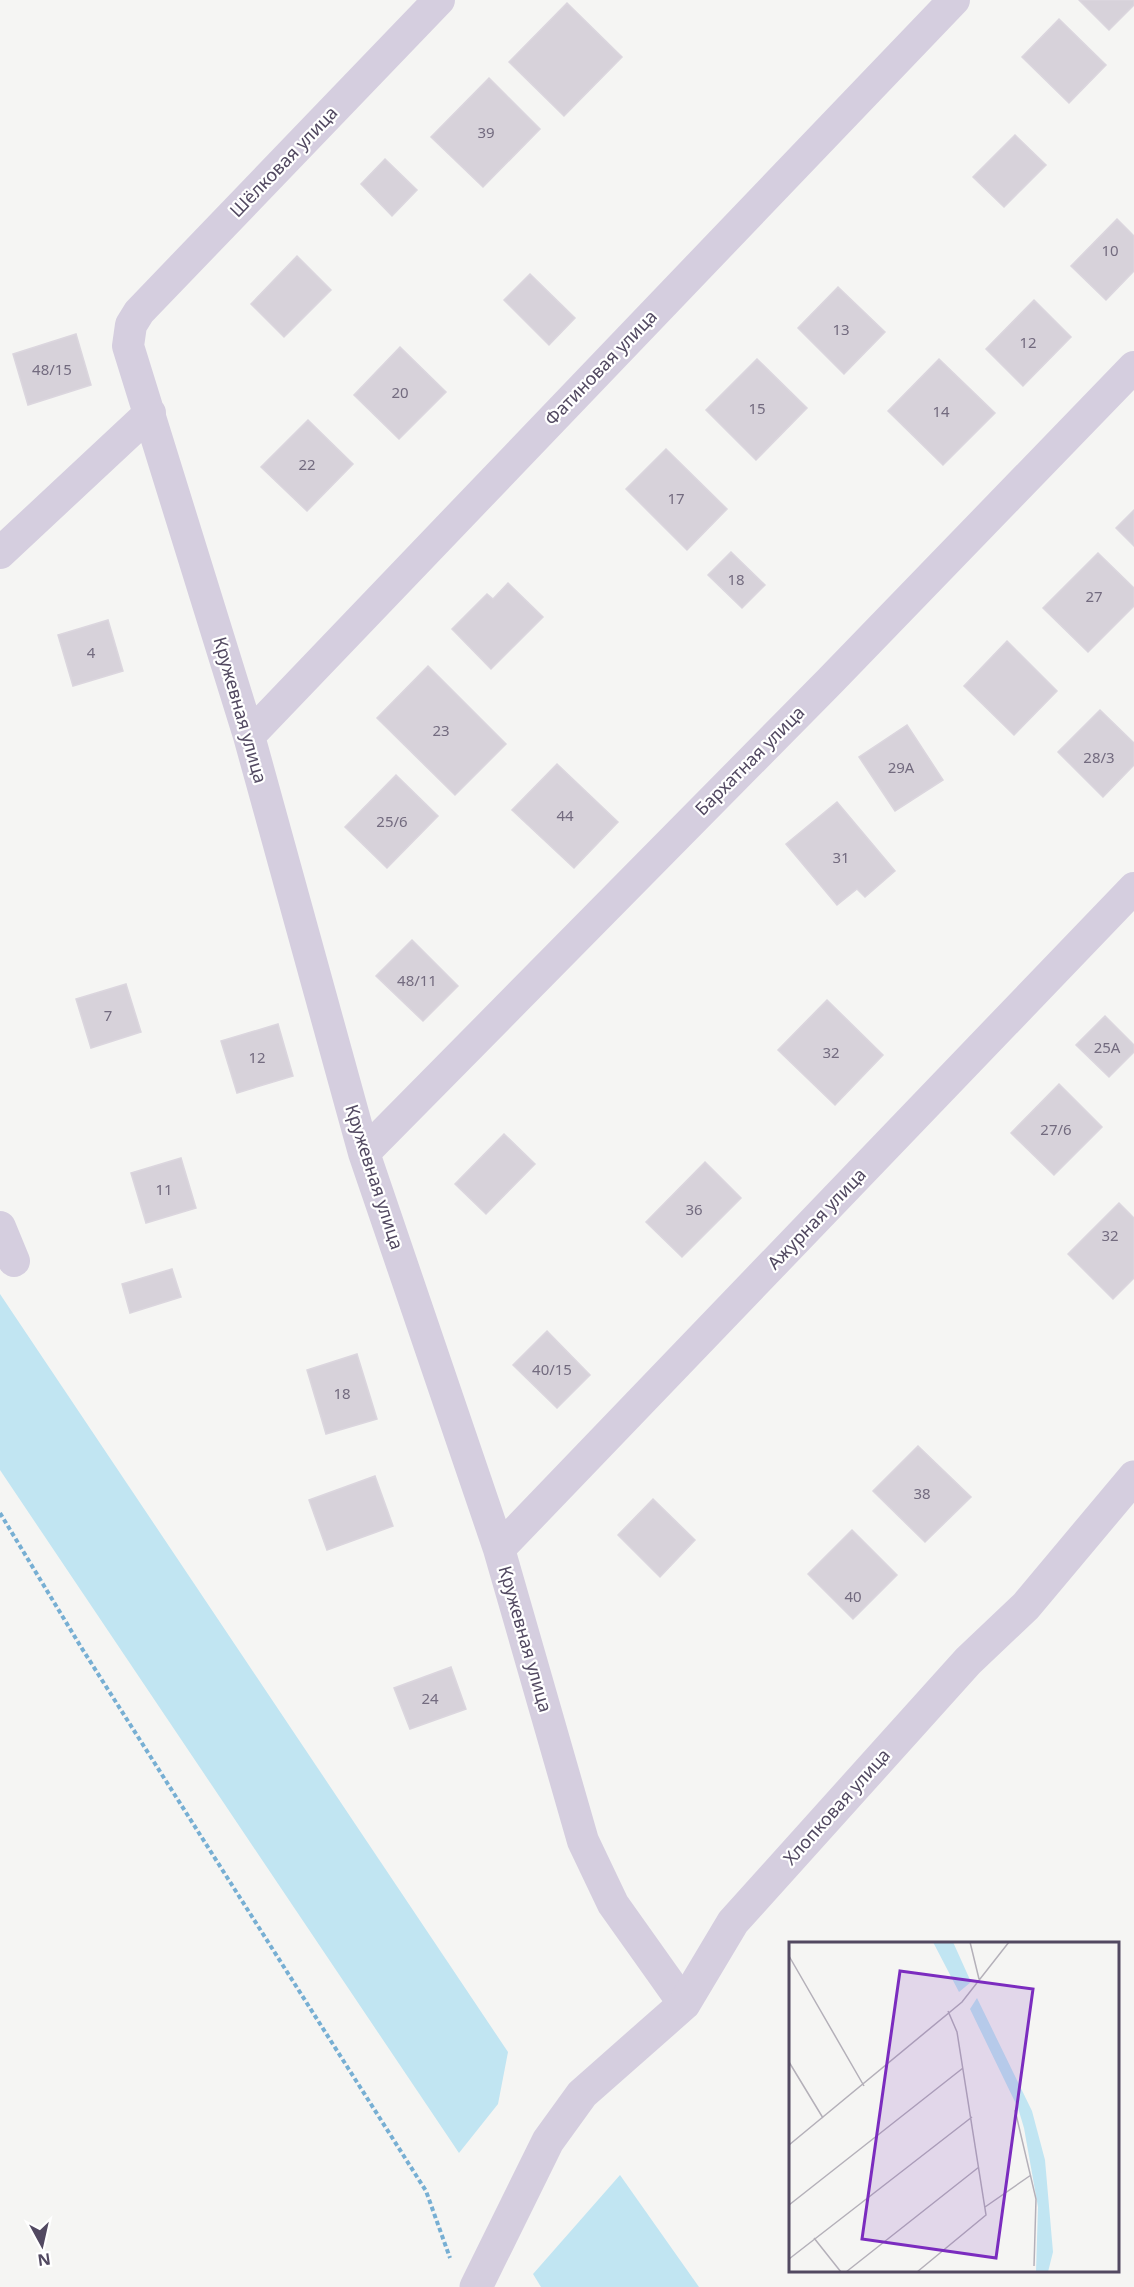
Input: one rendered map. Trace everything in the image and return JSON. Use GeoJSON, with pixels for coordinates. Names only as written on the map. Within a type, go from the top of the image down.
{"type":"FeatureCollection","features":[{"type":"Feature","properties":{"kind":"street","name":"Шёлковая улица"},"geometry":{"type":"LineString","coordinates":[[131,325],[139,312],[439,0]]}},
{"type":"Feature","properties":{"kind":"street","name":"Фатиновая улица"},"geometry":{"type":"LineString","coordinates":[[249,736],[954,0]]}},
{"type":"Feature","properties":{"kind":"street","name":"Кружевная улица"},"geometry":{"type":"LineString","coordinates":[[131,325],[129,346],[249,736],[364,1154],[499,1549],[583,1841],[613,1904],[684,2004]]}},
{"type":"Feature","properties":{"kind":"street","name":"Бархатная улица"},"geometry":{"type":"LineString","coordinates":[[364,1154],[830,681],[1134,367]]}},
{"type":"Feature","properties":{"kind":"street"},"geometry":{"type":"LineString","coordinates":[[0,553],[150,413]]}},
{"type":"Feature","properties":{"kind":"street","name":"Ажурная улица"},"geometry":{"type":"LineString","coordinates":[[499,1549],[1134,888]]}},
{"type":"Feature","properties":{"kind":"street"},"geometry":{"type":"LineString","coordinates":[[0,1227],[14,1261]]}},
{"type":"Feature","properties":{"kind":"street","name":"Хлопковая улица"},"geometry":{"type":"LineString","coordinates":[[465,2276],[548,2142],[582,2094],[684,2004],[733,1922],[968,1661],[1026,1606],[1134,1477]]}},
{"type":"Feature","properties":{"kind":"path"},"geometry":{"type":"LineString","coordinates":[[0,1513],[87,1657],[426,2191],[465,2276]]}},
{"type":"Feature","properties":{"kind":"shaded area"},"geometry":{"type":"Polygon","coordinates":[[[0,1294],[508,2052],[498,2104],[459,2153],[0,1470],[0,1294]]]}},
{"type":"Feature","properties":{"kind":"shaded area"},"geometry":{"type":"Polygon","coordinates":[[[620,2175],[699,2287],[541,2287],[533,2274],[620,2175]]]}},
{"type":"Feature","properties":{"kind":"building"},"geometry":{"type":"Polygon","coordinates":[[[1079,0],[1134,0],[1134,5],[1109,30],[1079,0]]]}},
{"type":"Feature","properties":{"kind":"building"},"geometry":{"type":"Polygon","coordinates":[[[567,3],[622,57],[564,116],[509,62],[567,3]]]}},
{"type":"Feature","properties":{"kind":"building"},"geometry":{"type":"Polygon","coordinates":[[[1059,19],[1106,65],[1069,103],[1022,57],[1059,19]]]}},
{"type":"Feature","properties":{"kind":"building"},"geometry":{"type":"Polygon","coordinates":[[[489,78],[540,129],[483,187],[431,137],[489,78]]]}},
{"type":"Feature","properties":{"kind":"building"},"geometry":{"type":"Polygon","coordinates":[[[1015,135],[1046,165],[1004,207],[973,177],[1015,135]]]}},
{"type":"Feature","properties":{"kind":"building"},"geometry":{"type":"Polygon","coordinates":[[[385,159],[417,190],[392,216],[361,184],[385,159]]]}},
{"type":"Feature","properties":{"kind":"building"},"geometry":{"type":"Polygon","coordinates":[[[1117,219],[1134,236],[1134,271],[1106,300],[1071,266],[1117,219]]]}},
{"type":"Feature","properties":{"kind":"building"},"geometry":{"type":"Polygon","coordinates":[[[297,256],[331,290],[284,337],[251,304],[297,256]]]}},
{"type":"Feature","properties":{"kind":"building"},"geometry":{"type":"Polygon","coordinates":[[[530,274],[575,318],[549,345],[504,300],[530,274]]]}},
{"type":"Feature","properties":{"kind":"building"},"geometry":{"type":"Polygon","coordinates":[[[838,287],[885,332],[844,374],[798,328],[838,287]]]}},
{"type":"Feature","properties":{"kind":"building"},"geometry":{"type":"Polygon","coordinates":[[[1034,300],[1071,337],[1023,386],[986,349],[1034,300]]]}},
{"type":"Feature","properties":{"kind":"building"},"geometry":{"type":"Polygon","coordinates":[[[76,334],[91,385],[28,405],[13,354],[76,334]]]}},
{"type":"Feature","properties":{"kind":"building"},"geometry":{"type":"Polygon","coordinates":[[[400,347],[446,392],[399,439],[354,395],[400,347]]]}},
{"type":"Feature","properties":{"kind":"building"},"geometry":{"type":"Polygon","coordinates":[[[757,359],[807,408],[756,460],[706,410],[757,359]]]}},
{"type":"Feature","properties":{"kind":"building"},"geometry":{"type":"Polygon","coordinates":[[[939,359],[995,413],[943,465],[888,411],[939,359]]]}},
{"type":"Feature","properties":{"kind":"building"},"geometry":{"type":"Polygon","coordinates":[[[308,420],[353,464],[307,511],[261,467],[308,420]]]}},
{"type":"Feature","properties":{"kind":"building"},"geometry":{"type":"Polygon","coordinates":[[[666,449],[727,509],[687,550],[626,489],[666,449]]]}},
{"type":"Feature","properties":{"kind":"building"},"geometry":{"type":"Polygon","coordinates":[[[1134,510],[1134,546],[1116,528],[1134,510]]]}},
{"type":"Feature","properties":{"kind":"building"},"geometry":{"type":"Polygon","coordinates":[[[731,552],[765,585],[742,608],[708,575],[731,552]]]}},
{"type":"Feature","properties":{"kind":"building"},"geometry":{"type":"Polygon","coordinates":[[[1098,553],[1134,588],[1134,606],[1088,652],[1043,608],[1098,553]]]}},
{"type":"Feature","properties":{"kind":"building"},"geometry":{"type":"Polygon","coordinates":[[[508,583],[543,617],[491,669],[452,629],[487,594],[493,599],[508,583]]]}},
{"type":"Feature","properties":{"kind":"building"},"geometry":{"type":"Polygon","coordinates":[[[108,620],[123,671],[73,686],[58,635],[108,620]]]}},
{"type":"Feature","properties":{"kind":"building"},"geometry":{"type":"Polygon","coordinates":[[[1007,641],[1057,691],[1014,735],[964,686],[1007,641]]]}},
{"type":"Feature","properties":{"kind":"building"},"geometry":{"type":"Polygon","coordinates":[[[428,666],[506,744],[455,795],[377,718],[428,666]]]}},
{"type":"Feature","properties":{"kind":"building"},"geometry":{"type":"Polygon","coordinates":[[[1100,710],[1134,743],[1134,765],[1103,797],[1058,752],[1100,710]]]}},
{"type":"Feature","properties":{"kind":"building"},"geometry":{"type":"Polygon","coordinates":[[[907,725],[943,780],[895,811],[859,757],[907,725]]]}},
{"type":"Feature","properties":{"kind":"building"},"geometry":{"type":"Polygon","coordinates":[[[557,764],[618,822],[574,868],[512,810],[557,764]]]}},
{"type":"Feature","properties":{"kind":"building"},"geometry":{"type":"Polygon","coordinates":[[[396,775],[438,816],[387,868],[345,827],[396,775]]]}},
{"type":"Feature","properties":{"kind":"building"},"geometry":{"type":"Polygon","coordinates":[[[837,802],[895,871],[865,897],[857,889],[837,905],[786,844],[837,802]]]}},
{"type":"Feature","properties":{"kind":"building"},"geometry":{"type":"Polygon","coordinates":[[[412,940],[458,986],[423,1021],[376,976],[412,940]]]}},
{"type":"Feature","properties":{"kind":"building"},"geometry":{"type":"Polygon","coordinates":[[[126,984],[141,1032],[91,1048],[76,999],[126,984]]]}},
{"type":"Feature","properties":{"kind":"building"},"geometry":{"type":"Polygon","coordinates":[[[827,1000],[883,1055],[835,1105],[778,1050],[827,1000]]]}},
{"type":"Feature","properties":{"kind":"building"},"geometry":{"type":"Polygon","coordinates":[[[1105,1016],[1134,1045],[1134,1052],[1109,1077],[1076,1045],[1105,1016]]]}},
{"type":"Feature","properties":{"kind":"building"},"geometry":{"type":"Polygon","coordinates":[[[278,1024],[293,1076],[237,1093],[221,1041],[278,1024]]]}},
{"type":"Feature","properties":{"kind":"building"},"geometry":{"type":"Polygon","coordinates":[[[1059,1084],[1102,1127],[1054,1175],[1011,1133],[1059,1084]]]}},
{"type":"Feature","properties":{"kind":"building"},"geometry":{"type":"Polygon","coordinates":[[[504,1134],[535,1164],[486,1214],[455,1184],[504,1134]]]}},
{"type":"Feature","properties":{"kind":"building"},"geometry":{"type":"Polygon","coordinates":[[[181,1158],[196,1208],[146,1223],[131,1173],[181,1158]]]}},
{"type":"Feature","properties":{"kind":"building"},"geometry":{"type":"Polygon","coordinates":[[[705,1162],[741,1198],[682,1257],[646,1222],[705,1162]]]}},
{"type":"Feature","properties":{"kind":"building"},"geometry":{"type":"Polygon","coordinates":[[[1119,1203],[1134,1218],[1134,1278],[1113,1299],[1068,1254],[1119,1203]]]}},
{"type":"Feature","properties":{"kind":"building"},"geometry":{"type":"Polygon","coordinates":[[[172,1269],[181,1297],[130,1313],[122,1284],[172,1269]]]}},
{"type":"Feature","properties":{"kind":"building"},"geometry":{"type":"Polygon","coordinates":[[[547,1331],[590,1375],[557,1408],[513,1365],[547,1331]]]}},
{"type":"Feature","properties":{"kind":"building"},"geometry":{"type":"Polygon","coordinates":[[[357,1354],[377,1419],[326,1434],[307,1370],[357,1354]]]}},
{"type":"Feature","properties":{"kind":"building"},"geometry":{"type":"Polygon","coordinates":[[[918,1446],[971,1497],[925,1542],[873,1491],[918,1446]]]}},
{"type":"Feature","properties":{"kind":"building"},"geometry":{"type":"Polygon","coordinates":[[[375,1476],[393,1526],[327,1550],[309,1500],[375,1476]]]}},
{"type":"Feature","properties":{"kind":"building"},"geometry":{"type":"Polygon","coordinates":[[[653,1499],[695,1540],[660,1577],[618,1535],[653,1499]]]}},
{"type":"Feature","properties":{"kind":"building"},"geometry":{"type":"Polygon","coordinates":[[[852,1530],[897,1575],[853,1619],[808,1574],[852,1530]]]}},
{"type":"Feature","properties":{"kind":"building"},"geometry":{"type":"Polygon","coordinates":[[[451,1667],[466,1709],[410,1729],[394,1688],[451,1667]]]}}]}
